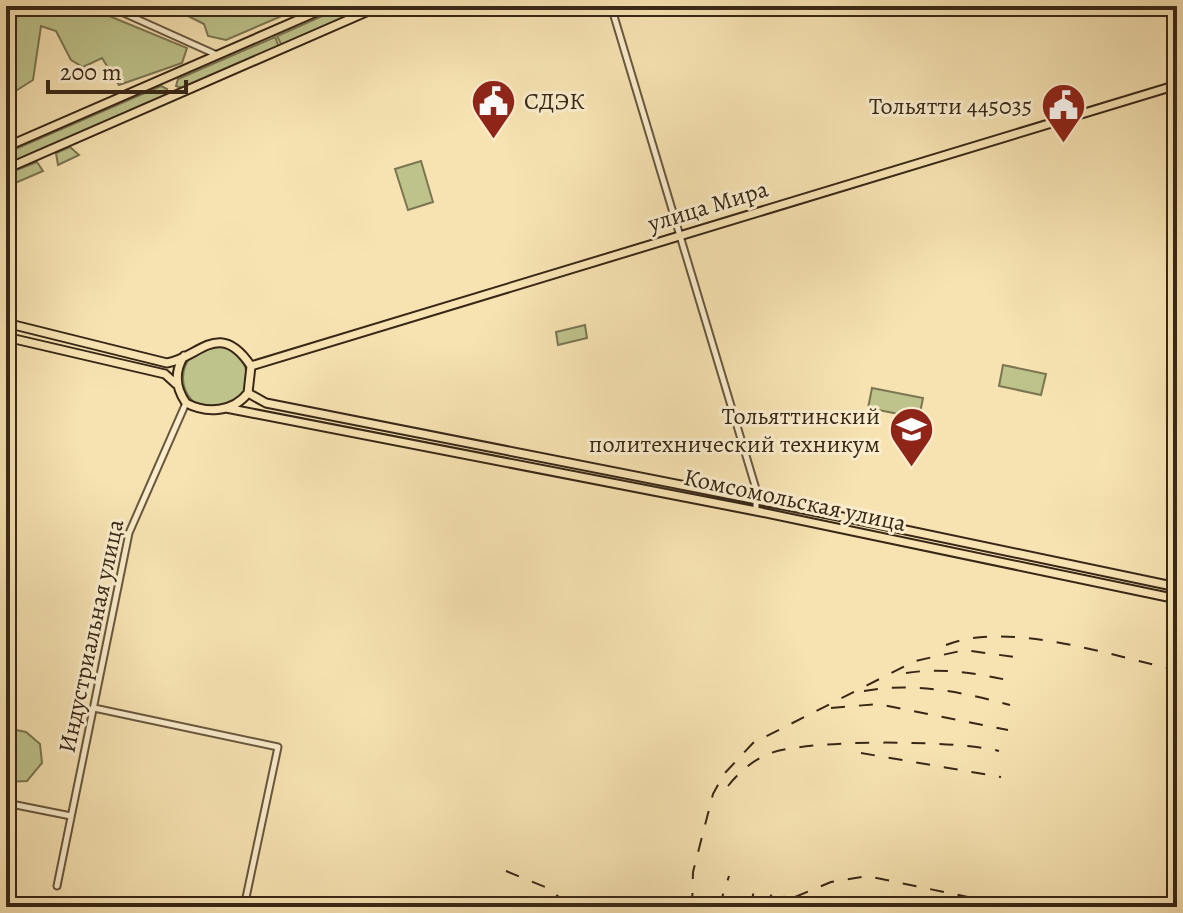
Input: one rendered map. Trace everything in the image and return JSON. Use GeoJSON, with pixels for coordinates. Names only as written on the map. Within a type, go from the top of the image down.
{"type":"FeatureCollection","features":[{"type":"Feature","properties":{"kind":"main road"},"geometry":{"type":"LineString","coordinates":[[6,147],[330,6]]}},
{"type":"Feature","properties":{"kind":"main road"},"geometry":{"type":"LineString","coordinates":[[6,169],[380,6]]}},
{"type":"Feature","properties":{"kind":"main road"},"geometry":{"type":"LineString","coordinates":[[166,77],[174,96]]}},
{"type":"Feature","properties":{"kind":"main road","name":"улица Мира"},"geometry":{"type":"LineString","coordinates":[[251,366],[1177,85]]}},
{"type":"Feature","properties":{"kind":"main road"},"geometry":{"type":"LineString","coordinates":[[6,323],[167,363],[205,345],[220,343],[235,348],[251,366],[248,393],[226,408],[206,410],[186,403],[177,385],[165,374],[6,337]]}},
{"type":"Feature","properties":{"kind":"main road"},"geometry":{"type":"LineString","coordinates":[[177,385],[178,365],[184,356]]}},
{"type":"Feature","properties":{"kind":"main road","name":"Комсомольская улица"},"geometry":{"type":"LineString","coordinates":[[248,393],[266,403],[1177,587]]}},
{"type":"Feature","properties":{"kind":"main road","name":"Комсомольская улица"},"geometry":{"type":"LineString","coordinates":[[226,408],[756,511],[1177,599]]}},
{"type":"Feature","properties":{"kind":"main road"},"geometry":{"type":"LineString","coordinates":[[434,448],[437,437]]}},
{"type":"Feature","properties":{"kind":"main road"},"geometry":{"type":"LineString","coordinates":[[632,487],[634,477]]}},
{"type":"Feature","properties":{"kind":"main road"},"geometry":{"type":"LineString","coordinates":[[1027,568],[1029,556]]}},
{"type":"Feature","properties":{"kind":"main road"},"geometry":{"type":"LineString","coordinates":[[1119,587],[1121,575]]}},
{"type":"Feature","properties":{"kind":"street"},"geometry":{"type":"LineString","coordinates":[[108,6],[217,55]]}},
{"type":"Feature","properties":{"kind":"street"},"geometry":{"type":"LineString","coordinates":[[611,6],[758,501],[756,511]]}},
{"type":"Feature","properties":{"kind":"street","name":"Индустриальная улица"},"geometry":{"type":"LineString","coordinates":[[57,886],[129,533],[186,403]]}},
{"type":"Feature","properties":{"kind":"street"},"geometry":{"type":"LineString","coordinates":[[94,708],[278,747],[244,907]]}},
{"type":"Feature","properties":{"kind":"street"},"geometry":{"type":"LineString","coordinates":[[6,803],[71,816]]}},
{"type":"Feature","properties":{"kind":"green space"},"geometry":{"type":"Polygon","coordinates":[[[6,6],[85,6],[187,48],[182,63],[119,85],[102,58],[83,67],[71,60],[56,31],[41,26],[33,80],[6,97],[6,6]]]}},
{"type":"Feature","properties":{"kind":"green space"},"geometry":{"type":"Polygon","coordinates":[[[168,6],[305,6],[226,40],[208,36],[204,24],[168,6]]]}},
{"type":"Feature","properties":{"kind":"green space"},"geometry":{"type":"Polygon","coordinates":[[[345,6],[373,6],[282,46],[277,36],[345,6]]]}},
{"type":"Feature","properties":{"kind":"green space"},"geometry":{"type":"Polygon","coordinates":[[[275,37],[279,47],[182,88],[176,86],[178,79],[275,37]]]}},
{"type":"Feature","properties":{"kind":"green space"},"geometry":{"type":"Polygon","coordinates":[[[161,86],[167,89],[164,97],[6,166],[6,153],[161,86]]]}},
{"type":"Feature","properties":{"kind":"green space"},"geometry":{"type":"Polygon","coordinates":[[[70,147],[79,155],[58,165],[56,153],[70,147]]]}},
{"type":"Feature","properties":{"kind":"green space"},"geometry":{"type":"Polygon","coordinates":[[[421,161],[433,202],[408,210],[395,169],[421,161]]]}},
{"type":"Feature","properties":{"kind":"green space"},"geometry":{"type":"Polygon","coordinates":[[[37,162],[43,171],[6,187],[6,174],[37,162]]]}},
{"type":"Feature","properties":{"kind":"green space"},"geometry":{"type":"Polygon","coordinates":[[[585,325],[587,338],[558,345],[556,332],[585,325]]]}},
{"type":"Feature","properties":{"kind":"green space"},"geometry":{"type":"Polygon","coordinates":[[[215,346],[227,348],[238,355],[245,366],[245,390],[238,401],[227,408],[215,410],[203,408],[192,401],[185,390],[183,378],[185,366],[192,355],[203,348],[215,346]]]}},
{"type":"Feature","properties":{"kind":"green space"},"geometry":{"type":"Polygon","coordinates":[[[1003,365],[1046,374],[1041,395],[999,386],[1003,365]]]}},
{"type":"Feature","properties":{"kind":"green space"},"geometry":{"type":"Polygon","coordinates":[[[872,388],[923,398],[919,418],[868,408],[872,388]]]}},
{"type":"Feature","properties":{"kind":"green space"},"geometry":{"type":"Polygon","coordinates":[[[6,728],[26,732],[40,744],[42,763],[27,781],[6,782],[6,728]]]}},
{"type":"Feature","properties":{"kind":"railway"},"geometry":{"type":"LineString","coordinates":[[946,645],[971,638],[1029,638],[1092,649],[1177,670]]}},
{"type":"Feature","properties":{"kind":"railway"},"geometry":{"type":"LineString","coordinates":[[692,907],[693,872],[713,794],[724,774],[753,743],[915,661],[965,650],[1021,658]]}},
{"type":"Feature","properties":{"kind":"railway"},"geometry":{"type":"LineString","coordinates":[[906,673],[948,671],[1017,682]]}},
{"type":"Feature","properties":{"kind":"railway"},"geometry":{"type":"LineString","coordinates":[[864,691],[919,688],[1010,705]]}},
{"type":"Feature","properties":{"kind":"railway"},"geometry":{"type":"LineString","coordinates":[[831,708],[878,704],[1008,730]]}},
{"type":"Feature","properties":{"kind":"railway"},"geometry":{"type":"LineString","coordinates":[[728,786],[759,759],[791,748],[884,743],[951,745],[999,751]]}},
{"type":"Feature","properties":{"kind":"railway"},"geometry":{"type":"LineString","coordinates":[[861,753],[1001,777]]}},
{"type":"Feature","properties":{"kind":"railway"},"geometry":{"type":"LineString","coordinates":[[506,871],[545,887],[573,907]]}},
{"type":"Feature","properties":{"kind":"railway"},"geometry":{"type":"LineString","coordinates":[[719,907],[729,876]]}},
{"type":"Feature","properties":{"kind":"railway"},"geometry":{"type":"LineString","coordinates":[[795,897],[831,882],[867,876],[1016,907]]}},
{"type":"Feature","properties":{"kind":"railway"},"geometry":{"type":"LineString","coordinates":[[750,907],[756,883]]}},
{"type":"Feature","properties":{"kind":"railway"},"geometry":{"type":"LineString","coordinates":[[776,907],[792,887]]}},
{"type":"Feature","properties":{"kind":"railway"},"geometry":{"type":"LineString","coordinates":[[765,907],[775,888]]}},
{"type":"Feature","properties":{"kind":"place","name":"СДЭК"},"geometry":{"type":"Point","coordinates":[493,140]}},
{"type":"Feature","properties":{"kind":"place","name":"Тольятти 445035"},"geometry":{"type":"Point","coordinates":[1063,145]}},
{"type":"Feature","properties":{"kind":"place","name":"Тольяттинский политехнический техникум"},"geometry":{"type":"Point","coordinates":[911,469]}}]}
